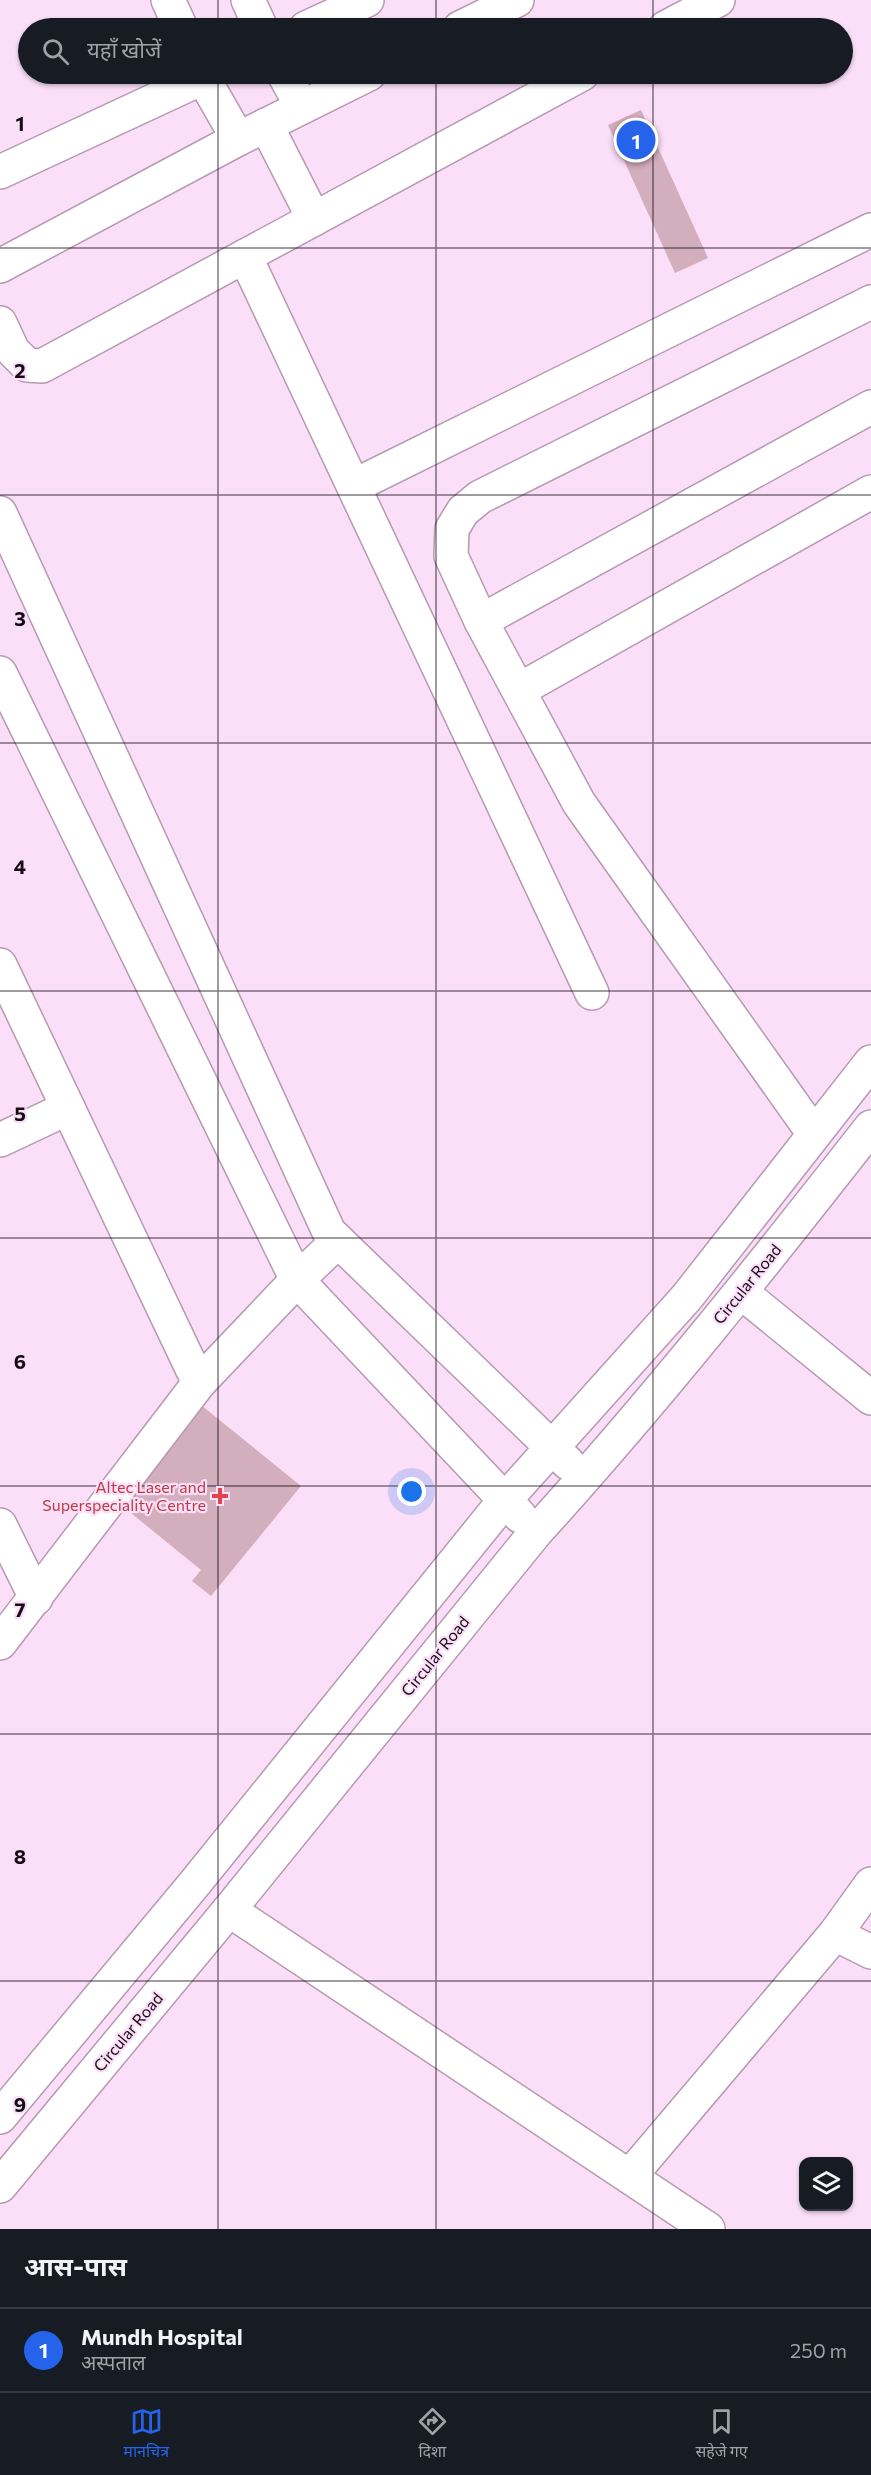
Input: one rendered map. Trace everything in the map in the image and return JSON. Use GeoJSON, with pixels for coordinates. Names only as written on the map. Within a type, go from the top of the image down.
{"type":"FeatureCollection","features":[{"type":"Feature","properties":{"kind":"street"},"geometry":{"type":"LineString","coordinates":[[168,0],[176,18]]}},
{"type":"Feature","properties":{"kind":"street"},"geometry":{"type":"LineString","coordinates":[[248,0],[256,18]]}},
{"type":"Feature","properties":{"kind":"street"},"geometry":{"type":"LineString","coordinates":[[328,18],[367,0]]}},
{"type":"Feature","properties":{"kind":"street"},"geometry":{"type":"LineString","coordinates":[[480,18],[517,0]]}},
{"type":"Feature","properties":{"kind":"street"},"geometry":{"type":"LineString","coordinates":[[684,18],[718,0]]}},
{"type":"Feature","properties":{"kind":"street"},"geometry":{"type":"LineString","coordinates":[[0,172],[186,84]]}},
{"type":"Feature","properties":{"kind":"street"},"geometry":{"type":"LineString","coordinates":[[212,84],[252,132],[314,219]]}},
{"type":"Feature","properties":{"kind":"street"},"geometry":{"type":"LineString","coordinates":[[289,84],[302,107]]}},
{"type":"Feature","properties":{"kind":"street"},"geometry":{"type":"LineString","coordinates":[[0,266],[252,132],[349,84]]}},
{"type":"Feature","properties":{"kind":"street"},"geometry":{"type":"LineString","coordinates":[[0,323],[13,351],[27,365],[42,366],[564,84]]}},
{"type":"Feature","properties":{"kind":"street"},"geometry":{"type":"LineString","coordinates":[[354,486],[871,230]]}},
{"type":"Feature","properties":{"kind":"street"},"geometry":{"type":"LineString","coordinates":[[245,256],[592,993]]}},
{"type":"Feature","properties":{"kind":"street"},"geometry":{"type":"LineString","coordinates":[[814,1134],[579,803],[481,621],[451,556],[452,529],[463,511],[480,497],[871,302]]}},
{"type":"Feature","properties":{"kind":"street"},"geometry":{"type":"LineString","coordinates":[[481,621],[871,406]]}},
{"type":"Feature","properties":{"kind":"street"},"geometry":{"type":"LineString","coordinates":[[519,690],[871,492]]}},
{"type":"Feature","properties":{"kind":"street"},"geometry":{"type":"LineString","coordinates":[[0,513],[329,1232],[551,1449],[585,1478]]}},
{"type":"Feature","properties":{"kind":"street"},"geometry":{"type":"LineString","coordinates":[[0,673],[297,1280],[504,1501],[536,1532]]}},
{"type":"Feature","properties":{"kind":"street"},"geometry":{"type":"LineString","coordinates":[[0,965],[199,1383]]}},
{"type":"Feature","properties":{"kind":"street"},"geometry":{"type":"LineString","coordinates":[[0,2117],[203,1873],[504,1501],[687,1297],[871,1062]]}},
{"type":"Feature","properties":{"kind":"street"},"geometry":{"type":"LineString","coordinates":[[0,1140],[68,1108]]}},
{"type":"Feature","properties":{"kind":"street","name":"Circular Road"},"geometry":{"type":"LineString","coordinates":[[0,2186],[229,1910],[536,1532],[585,1478],[741,1292],[871,1128]]}},
{"type":"Feature","properties":{"kind":"street"},"geometry":{"type":"LineString","coordinates":[[0,1643],[199,1383],[297,1280],[338,1241]]}},
{"type":"Feature","properties":{"kind":"street"},"geometry":{"type":"LineString","coordinates":[[741,1292],[871,1398]]}},
{"type":"Feature","properties":{"kind":"street"},"geometry":{"type":"LineString","coordinates":[[0,1525],[36,1598]]}},
{"type":"Feature","properties":{"kind":"street"},"geometry":{"type":"LineString","coordinates":[[630,2176],[835,1934],[871,1884]]}},
{"type":"Feature","properties":{"kind":"street"},"geometry":{"type":"LineString","coordinates":[[229,1910],[708,2229]]}},
{"type":"Feature","properties":{"kind":"street"},"geometry":{"type":"LineString","coordinates":[[835,1934],[871,1952]]}},
{"type":"Feature","properties":{"kind":"building"},"geometry":{"type":"Polygon","coordinates":[[[641,110],[708,258],[675,273],[608,125],[641,110]]]}},
{"type":"Feature","properties":{"kind":"building"},"geometry":{"type":"Polygon","coordinates":[[[196,1401],[301,1486],[211,1596],[192,1581],[201,1570],[115,1500],[196,1401]]]}},
{"type":"Feature","properties":{"kind":"place","name":"Mundh Hospital"},"geometry":{"type":"Point","coordinates":[636,140]}},
{"type":"Feature","properties":{"kind":"place","name":"Altec Laser and Superspeciality Centre"},"geometry":{"type":"Point","coordinates":[220,1496]}}]}
